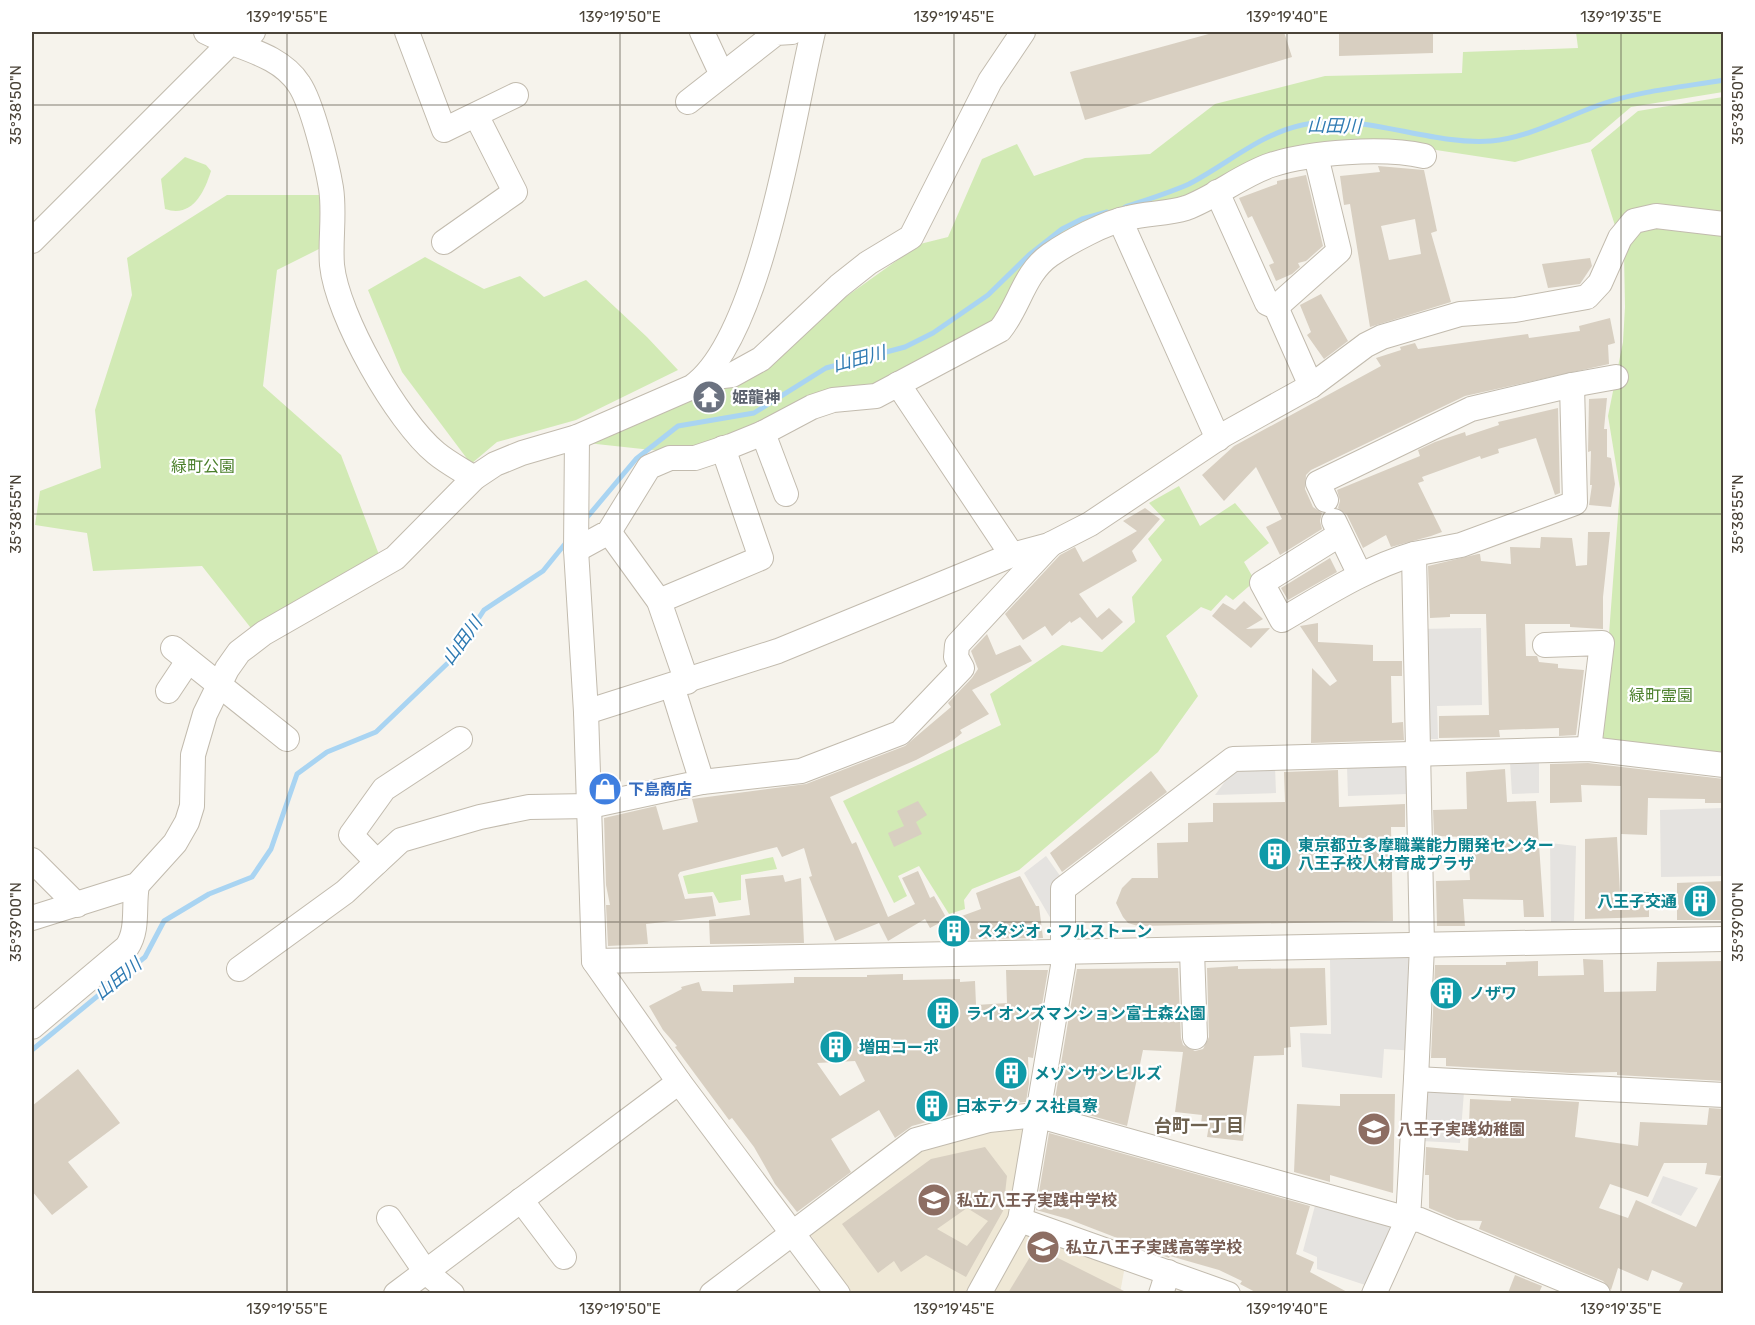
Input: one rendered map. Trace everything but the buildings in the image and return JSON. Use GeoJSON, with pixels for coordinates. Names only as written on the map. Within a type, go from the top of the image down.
{"type":"FeatureCollection","features":[{"type":"Feature","properties":{"kind":"street"},"geometry":{"type":"LineString","coordinates":[[206,32],[229,44],[279,62],[300,84],[311,113],[331,188],[332,266],[342,303],[359,343],[409,425],[436,453],[474,478]]}},
{"type":"Feature","properties":{"kind":"street"},"geometry":{"type":"LineString","coordinates":[[32,241],[229,44],[253,32]]}},
{"type":"Feature","properties":{"kind":"street"},"geometry":{"type":"LineString","coordinates":[[407,32],[444,130],[516,95]]}},
{"type":"Feature","properties":{"kind":"street"},"geometry":{"type":"LineString","coordinates":[[702,32],[722,75]]}},
{"type":"Feature","properties":{"kind":"street"},"geometry":{"type":"LineString","coordinates":[[688,102],[781,32]]}},
{"type":"Feature","properties":{"kind":"street"},"geometry":{"type":"LineString","coordinates":[[32,918],[136,885],[175,843],[187,822],[192,806],[193,755],[197,737],[219,683],[240,652],[264,633],[395,558],[474,478],[508,458],[577,438],[692,387],[705,378],[732,336],[768,229],[787,161],[813,32]]}},
{"type":"Feature","properties":{"kind":"street"},"geometry":{"type":"LineString","coordinates":[[705,378],[732,375],[761,359],[868,262],[911,237],[990,81],[1023,32]]}},
{"type":"Feature","properties":{"kind":"street"},"geometry":{"type":"LineString","coordinates":[[444,242],[515,192],[476,116]]}},
{"type":"Feature","properties":{"kind":"street"},"geometry":{"type":"LineString","coordinates":[[576,549],[609,532],[649,467],[670,458],[694,458],[723,448],[763,433],[812,407],[833,400],[876,396],[1000,330],[1012,315],[1022,289],[1049,256],[1120,220],[1187,207],[1271,165],[1316,156],[1392,151],[1424,156]]}},
{"type":"Feature","properties":{"kind":"street"},"geometry":{"type":"LineString","coordinates":[[1276,307],[1340,251],[1316,156]]}},
{"type":"Feature","properties":{"kind":"street"},"geometry":{"type":"LineString","coordinates":[[1217,192],[1267,303],[1276,307],[1311,386]]}},
{"type":"Feature","properties":{"kind":"street"},"geometry":{"type":"LineString","coordinates":[[586,712],[778,651],[1012,555],[1052,544],[1124,504],[1218,439],[1311,386],[1366,345],[1413,326],[1460,314],[1515,310],[1587,297],[1600,283],[1620,238],[1634,221],[1656,216],[1724,224]]}},
{"type":"Feature","properties":{"kind":"street"},"geometry":{"type":"LineString","coordinates":[[1120,220],[1218,439]]}},
{"type":"Feature","properties":{"kind":"street"},"geometry":{"type":"LineString","coordinates":[[1360,575],[1318,483],[1471,409],[1616,377]]}},
{"type":"Feature","properties":{"kind":"street"},"geometry":{"type":"LineString","coordinates":[[898,384],[1012,555]]}},
{"type":"Feature","properties":{"kind":"street"},"geometry":{"type":"LineString","coordinates":[[1333,519],[1262,583],[1282,620],[1386,562],[1461,544],[1575,503],[1572,385]]}},
{"type":"Feature","properties":{"kind":"street"},"geometry":{"type":"LineString","coordinates":[[763,433],[786,494]]}},
{"type":"Feature","properties":{"kind":"street"},"geometry":{"type":"LineString","coordinates":[[577,438],[576,549],[586,712],[594,962],[680,1082],[838,1293]]}},
{"type":"Feature","properties":{"kind":"street"},"geometry":{"type":"LineString","coordinates":[[659,601],[761,558],[723,448]]}},
{"type":"Feature","properties":{"kind":"street"},"geometry":{"type":"LineString","coordinates":[[609,532],[659,601],[702,782]]}},
{"type":"Feature","properties":{"kind":"street"},"geometry":{"type":"LineString","coordinates":[[240,969],[345,891],[401,840],[480,817],[529,807],[590,806],[702,782],[801,771],[900,733],[962,668],[956,657],[957,645],[1052,544]]}},
{"type":"Feature","properties":{"kind":"street"},"geometry":{"type":"LineString","coordinates":[[1374,1293],[1408,1219],[1416,1079],[1422,946],[1414,554]]}},
{"type":"Feature","properties":{"kind":"street"},"geometry":{"type":"LineString","coordinates":[[1545,645],[1602,643],[1589,749]]}},
{"type":"Feature","properties":{"kind":"street"},"geometry":{"type":"LineString","coordinates":[[168,691],[180,654],[219,683],[287,740]]}},
{"type":"Feature","properties":{"kind":"street"},"geometry":{"type":"LineString","coordinates":[[378,861],[351,835],[384,789],[460,739]]}},
{"type":"Feature","properties":{"kind":"street"},"geometry":{"type":"LineString","coordinates":[[979,1293],[1020,1220],[1064,954],[1063,889],[1233,759],[1589,749],[1724,765]]}},
{"type":"Feature","properties":{"kind":"street"},"geometry":{"type":"LineString","coordinates":[[32,860],[78,905]]}},
{"type":"Feature","properties":{"kind":"street"},"geometry":{"type":"LineString","coordinates":[[32,1027],[127,947],[135,928],[133,905],[136,885]]}},
{"type":"Feature","properties":{"kind":"street"},"geometry":{"type":"LineString","coordinates":[[594,962],[1724,939]]}},
{"type":"Feature","properties":{"kind":"street"},"geometry":{"type":"LineString","coordinates":[[1192,951],[1195,1037]]}},
{"type":"Feature","properties":{"kind":"street"},"geometry":{"type":"LineString","coordinates":[[1416,1079],[1724,1095]]}},
{"type":"Feature","properties":{"kind":"street"},"geometry":{"type":"LineString","coordinates":[[396,1293],[680,1082]]}},
{"type":"Feature","properties":{"kind":"street"},"geometry":{"type":"LineString","coordinates":[[712,1293],[794,1234],[916,1140],[989,1120],[1036,1115],[1408,1219],[1420,1220],[1598,1293]]}},
{"type":"Feature","properties":{"kind":"street"},"geometry":{"type":"LineString","coordinates":[[520,1200],[564,1257]]}},
{"type":"Feature","properties":{"kind":"street"},"geometry":{"type":"LineString","coordinates":[[389,1218],[426,1270],[452,1293]]}},
{"type":"Feature","properties":{"kind":"street"},"geometry":{"type":"LineString","coordinates":[[1020,1220],[1164,1283],[1228,1293]]}},
{"type":"Feature","properties":{"kind":"shaded area"},"geometry":{"type":"Polygon","coordinates":[[[1481,628],[1482,705],[1437,706],[1438,739],[1417,739],[1415,629],[1481,628]]]}},
{"type":"Feature","properties":{"kind":"shaded area"},"geometry":{"type":"Polygon","coordinates":[[[1539,761],[1539,793],[1512,794],[1510,762],[1539,761]]]}},
{"type":"Feature","properties":{"kind":"shaded area"},"geometry":{"type":"Polygon","coordinates":[[[1406,766],[1407,794],[1348,796],[1347,767],[1406,766]]]}},
{"type":"Feature","properties":{"kind":"shaded area"},"geometry":{"type":"Polygon","coordinates":[[[1275,767],[1276,793],[1215,795],[1235,768],[1275,767]]]}},
{"type":"Feature","properties":{"kind":"shaded area"},"geometry":{"type":"Polygon","coordinates":[[[1723,808],[1723,876],[1661,877],[1660,810],[1723,808]]]}},
{"type":"Feature","properties":{"kind":"shaded area"},"geometry":{"type":"Polygon","coordinates":[[[1550,843],[1576,846],[1574,921],[1551,922],[1550,843]]]}},
{"type":"Feature","properties":{"kind":"shaded area"},"geometry":{"type":"Polygon","coordinates":[[[1046,856],[1063,880],[1058,931],[1024,873],[1046,856]]]}},
{"type":"Feature","properties":{"kind":"shaded area"},"geometry":{"type":"Polygon","coordinates":[[[1421,957],[1417,1051],[1384,1049],[1382,1078],[1302,1067],[1300,1033],[1331,1034],[1330,960],[1421,957]]]}},
{"type":"Feature","properties":{"kind":"shaded area"},"geometry":{"type":"Polygon","coordinates":[[[1423,1090],[1464,1092],[1460,1143],[1421,1141],[1423,1090]]]}},
{"type":"Feature","properties":{"kind":"shaded area","name":"私立八王子実践中学校"},"geometry":{"type":"Polygon","coordinates":[[[1026,1126],[1012,1217],[968,1293],[852,1293],[810,1234],[919,1149],[989,1129],[1026,1126]]]}},
{"type":"Feature","properties":{"kind":"shaded area"},"geometry":{"type":"Polygon","coordinates":[[[1663,1176],[1698,1188],[1681,1216],[1651,1203],[1663,1176]]]}},
{"type":"Feature","properties":{"kind":"shaded area"},"geometry":{"type":"Polygon","coordinates":[[[1317,1198],[1400,1222],[1368,1286],[1317,1269],[1317,1257],[1303,1251],[1317,1198]]]}},
{"type":"Feature","properties":{"kind":"shaded area","name":"私立八王子実践高等学校"},"geometry":{"type":"Polygon","coordinates":[[[1023,1228],[1125,1266],[1120,1293],[987,1294],[1023,1228]]]}},
{"type":"Feature","properties":{"kind":"green space"},"geometry":{"type":"Polygon","coordinates":[[[1576,32],[1723,32],[1723,92],[1631,107],[1590,142],[1515,162],[1390,143],[1081,230],[997,322],[872,385],[760,423],[697,448],[661,451],[587,443],[826,311],[920,244],[948,237],[982,159],[1017,144],[1034,176],[1085,158],[1150,154],[1215,104],[1325,76],[1462,73],[1463,52],[1578,48],[1576,32]]]}},
{"type":"Feature","properties":{"kind":"green space","name":"緑町霊園"},"geometry":{"type":"Polygon","coordinates":[[[1723,97],[1723,765],[1589,749],[1609,634],[1620,489],[1608,416],[1623,342],[1625,307],[1624,254],[1591,150],[1638,111],[1723,97]]]}},
{"type":"Feature","properties":{"kind":"green space"},"geometry":{"type":"Polygon","coordinates":[[[185,157],[206,165],[211,171],[208,179],[200,195],[190,207],[174,211],[165,209],[161,179],[185,157]]]}},
{"type":"Feature","properties":{"kind":"green space","name":"緑町公園"},"geometry":{"type":"Polygon","coordinates":[[[227,195],[323,195],[327,245],[277,270],[263,386],[341,455],[381,560],[254,632],[202,566],[93,571],[87,533],[35,525],[40,491],[101,468],[95,410],[132,295],[127,258],[227,195]]]}},
{"type":"Feature","properties":{"kind":"green space"},"geometry":{"type":"Polygon","coordinates":[[[425,257],[484,289],[520,276],[544,297],[586,280],[647,337],[678,370],[576,420],[497,442],[471,464],[402,372],[368,290],[425,257]]]}},
{"type":"Feature","properties":{"kind":"green space"},"geometry":{"type":"Polygon","coordinates":[[[1179,486],[1200,526],[1235,503],[1269,543],[1244,562],[1255,581],[1233,600],[1226,595],[1211,611],[1201,607],[1166,636],[1198,696],[1158,752],[1019,870],[972,889],[964,900],[965,909],[949,914],[919,866],[898,876],[907,896],[894,903],[843,801],[1001,725],[990,694],[1062,645],[1102,652],[1135,622],[1132,597],[1162,560],[1148,539],[1165,520],[1149,503],[1179,486]]]}},
{"type":"Feature","properties":{"kind":"green space"},"geometry":{"type":"Polygon","coordinates":[[[773,857],[777,869],[741,875],[741,900],[719,903],[713,892],[688,894],[683,876],[773,857]]]}},
{"type":"Feature","properties":{"kind":"waterway","name":"山田川"},"geometry":{"type":"LineString","coordinates":[[1125,207],[1189,184],[1272,135],[1302,125],[1347,122],[1444,139],[1491,141],[1519,136],[1629,96],[1724,80]]}},
{"type":"Feature","properties":{"kind":"waterway","name":"山田川"},"geometry":{"type":"LineString","coordinates":[[584,521],[636,459],[678,426],[754,413],[826,368],[905,347],[933,333],[988,295],[1029,255],[1062,229],[1082,219],[1107,212]]}},
{"type":"Feature","properties":{"kind":"waterway","name":"山田川"},"geometry":{"type":"LineString","coordinates":[[32,1050],[145,957],[164,921],[209,894],[252,877],[271,849],[297,774],[327,752],[376,732],[452,659],[484,610],[543,571],[569,539]]}},
{"type":"Feature","properties":{"kind":"place","name":"姫龍神"},"geometry":{"type":"Point","coordinates":[709,397]}},
{"type":"Feature","properties":{"kind":"place","name":"下島商店"},"geometry":{"type":"Point","coordinates":[605,789]}},
{"type":"Feature","properties":{"kind":"place","name":"東京都立多摩職業能力開発センター 八王子校人材育成プラザ"},"geometry":{"type":"Point","coordinates":[1275,854]}},
{"type":"Feature","properties":{"kind":"place","name":"八王子交通"},"geometry":{"type":"Point","coordinates":[1700,901]}},
{"type":"Feature","properties":{"kind":"place","name":"スタジオ・フルストーン"},"geometry":{"type":"Point","coordinates":[954,931]}},
{"type":"Feature","properties":{"kind":"place","name":"ノザワ"},"geometry":{"type":"Point","coordinates":[1446,993]}},
{"type":"Feature","properties":{"kind":"place","name":"ライオンズマンション富士森公園"},"geometry":{"type":"Point","coordinates":[943,1013]}},
{"type":"Feature","properties":{"kind":"place","name":"増田コーポ"},"geometry":{"type":"Point","coordinates":[836,1047]}},
{"type":"Feature","properties":{"kind":"place","name":"メゾンサンヒルズ"},"geometry":{"type":"Point","coordinates":[1011,1073]}},
{"type":"Feature","properties":{"kind":"place","name":"日本テクノス社員寮"},"geometry":{"type":"Point","coordinates":[932,1106]}},
{"type":"Feature","properties":{"kind":"place","name":"八王子実践幼稚園"},"geometry":{"type":"Point","coordinates":[1374,1129]}},
{"type":"Feature","properties":{"kind":"place","name":"私立八王子実践中学校"},"geometry":{"type":"Point","coordinates":[934,1200]}},
{"type":"Feature","properties":{"kind":"place","name":"私立八王子実践高等学校"},"geometry":{"type":"Point","coordinates":[1043,1247]}},
{"type":"Feature","properties":{"kind":"district","name":"台町一丁目"},"geometry":{"type":"Point","coordinates":[1199,1126]}}]}
